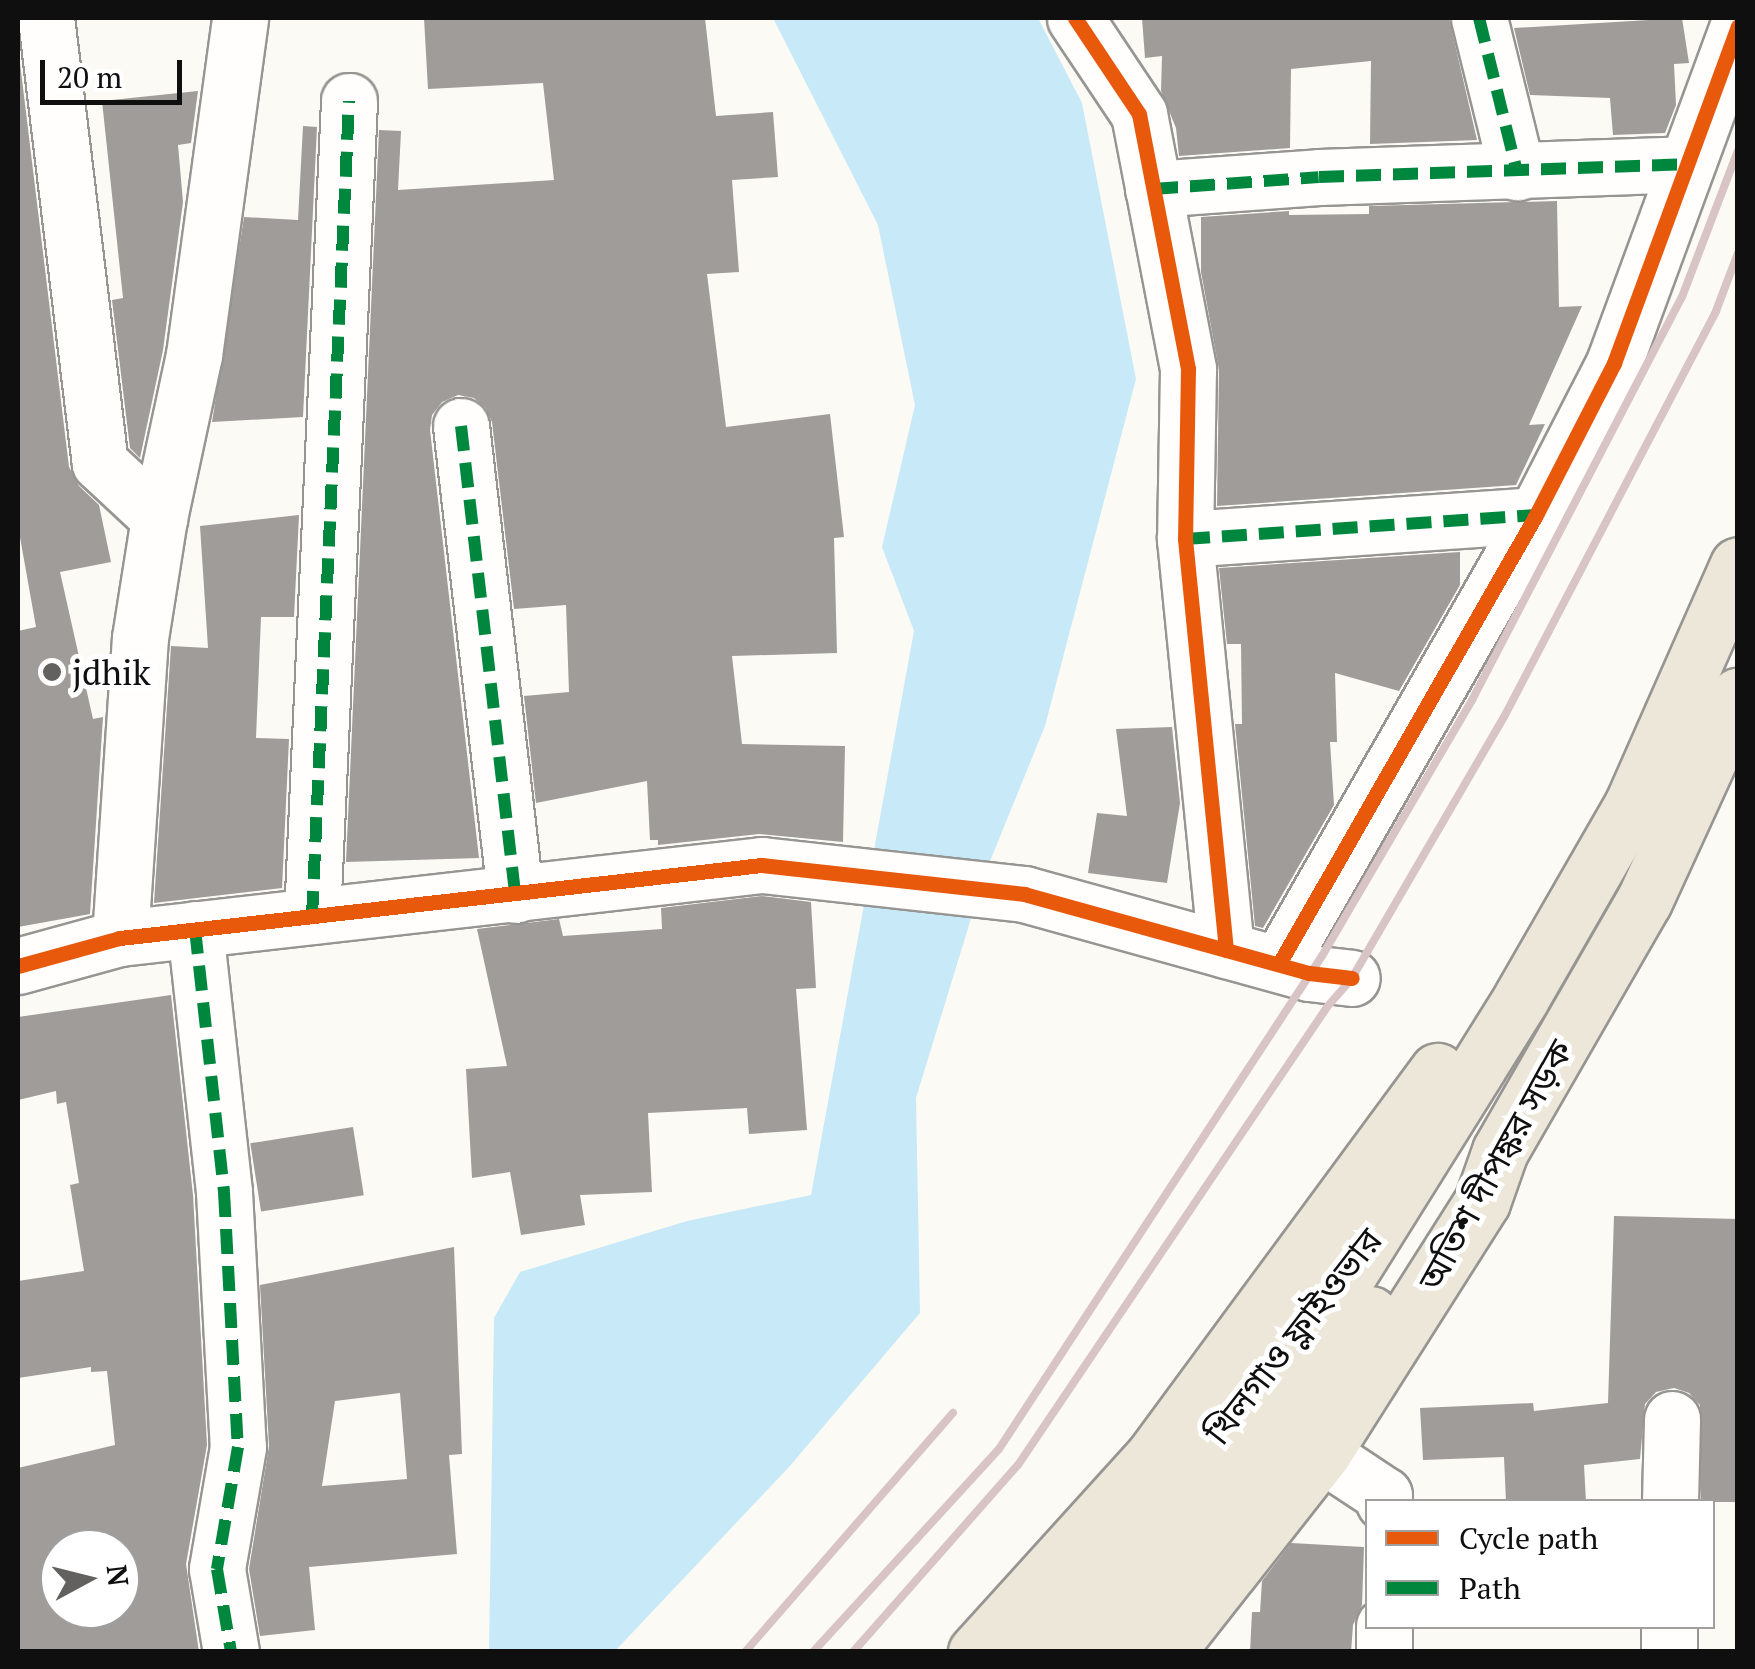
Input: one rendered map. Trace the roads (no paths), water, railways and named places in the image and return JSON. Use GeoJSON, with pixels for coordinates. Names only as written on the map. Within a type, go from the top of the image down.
{"type":"FeatureCollection","features":[{"type":"Feature","properties":{"kind":"main road","name":"অতিশ দীপঙ্কর সড়ক"},"geometry":{"type":"LineString","coordinates":[[1521,998],[1632,805],[1738,564]]}},
{"type":"Feature","properties":{"kind":"main road","name":"অতিশ দীপঙ্কর সড়ক"},"geometry":{"type":"LineString","coordinates":[[1166,1652],[1322,1454],[1482,1202],[1500,1152],[1644,901],[1738,696]]}},
{"type":"Feature","properties":{"kind":"main road"},"geometry":{"type":"LineString","coordinates":[[976,1652],[1152,1458],[1490,1000],[1574,878],[1632,805]]}},
{"type":"Feature","properties":{"kind":"main road","name":"খিলগাও ফ্লাইওভার"},"geometry":{"type":"LineString","coordinates":[[1034,1652],[1345,1280],[1521,998]]}},
{"type":"Feature","properties":{"kind":"main road","name":"খিলগাও ফ্লাইওভার"},"geometry":{"type":"LineString","coordinates":[[1100,1652],[1258,1466],[1466,1185],[1500,1152]]}},
{"type":"Feature","properties":{"kind":"street"},"geometry":{"type":"LineString","coordinates":[[46,18],[100,463],[159,518]]}},
{"type":"Feature","properties":{"kind":"street"},"geometry":{"type":"LineString","coordinates":[[120,938],[140,638],[159,518],[194,355],[240,18]]}},
{"type":"Feature","properties":{"kind":"street"},"geometry":{"type":"LineString","coordinates":[[1075,18],[1138,114],[1188,370],[1185,540],[1226,950]]}},
{"type":"Feature","properties":{"kind":"street"},"geometry":{"type":"LineString","coordinates":[[1479,18],[1517,172]]}},
{"type":"Feature","properties":{"kind":"street"},"geometry":{"type":"LineString","coordinates":[[1280,962],[1536,515],[1614,363],[1738,26]]}},
{"type":"Feature","properties":{"kind":"street"},"geometry":{"type":"LineString","coordinates":[[312,916],[349,100]]}},
{"type":"Feature","properties":{"kind":"street"},"geometry":{"type":"LineString","coordinates":[[1154,188],[1319,177],[1686,164]]}},
{"type":"Feature","properties":{"kind":"street"},"geometry":{"type":"LineString","coordinates":[[460,426],[515,895]]}},
{"type":"Feature","properties":{"kind":"street"},"geometry":{"type":"LineString","coordinates":[[1185,540],[1536,515]]}},
{"type":"Feature","properties":{"kind":"street"},"geometry":{"type":"LineString","coordinates":[[18,966],[120,938],[762,865],[1024,894],[1309,973],[1352,978]]}},
{"type":"Feature","properties":{"kind":"street"},"geometry":{"type":"LineString","coordinates":[[196,930],[224,1192],[238,1447],[217,1568],[232,1652]]}},
{"type":"Feature","properties":{"kind":"street"},"geometry":{"type":"LineString","coordinates":[[1670,1499],[1672,1419]]}},
{"type":"Feature","properties":{"kind":"street"},"geometry":{"type":"LineString","coordinates":[[1322,1454],[1384,1495],[1384,1499]]}},
{"type":"Feature","properties":{"kind":"water"},"geometry":{"type":"Polygon","coordinates":[[[773,18],[1038,18],[1082,103],[1136,379],[1045,726],[984,876],[916,1098],[920,1313],[789,1467],[615,1651],[489,1652],[494,1318],[520,1272],[687,1221],[811,1195],[914,631],[882,547],[915,405],[878,225],[773,18]]]}},
{"type":"Feature","properties":{"kind":"railway"},"geometry":{"type":"LineString","coordinates":[[813,1652],[999,1449],[1322,956],[1472,700],[1682,297],[1738,150]]}},
{"type":"Feature","properties":{"kind":"railway"},"geometry":{"type":"LineString","coordinates":[[853,1652],[1018,1465],[1327,1007],[1352,978],[1504,717],[1716,311],[1738,253]]}},
{"type":"Feature","properties":{"kind":"railway"},"geometry":{"type":"LineString","coordinates":[[745,1652],[953,1413]]}},
{"type":"Feature","properties":{"kind":"place","name":"jdhik"},"geometry":{"type":"Point","coordinates":[52,672]}}]}
